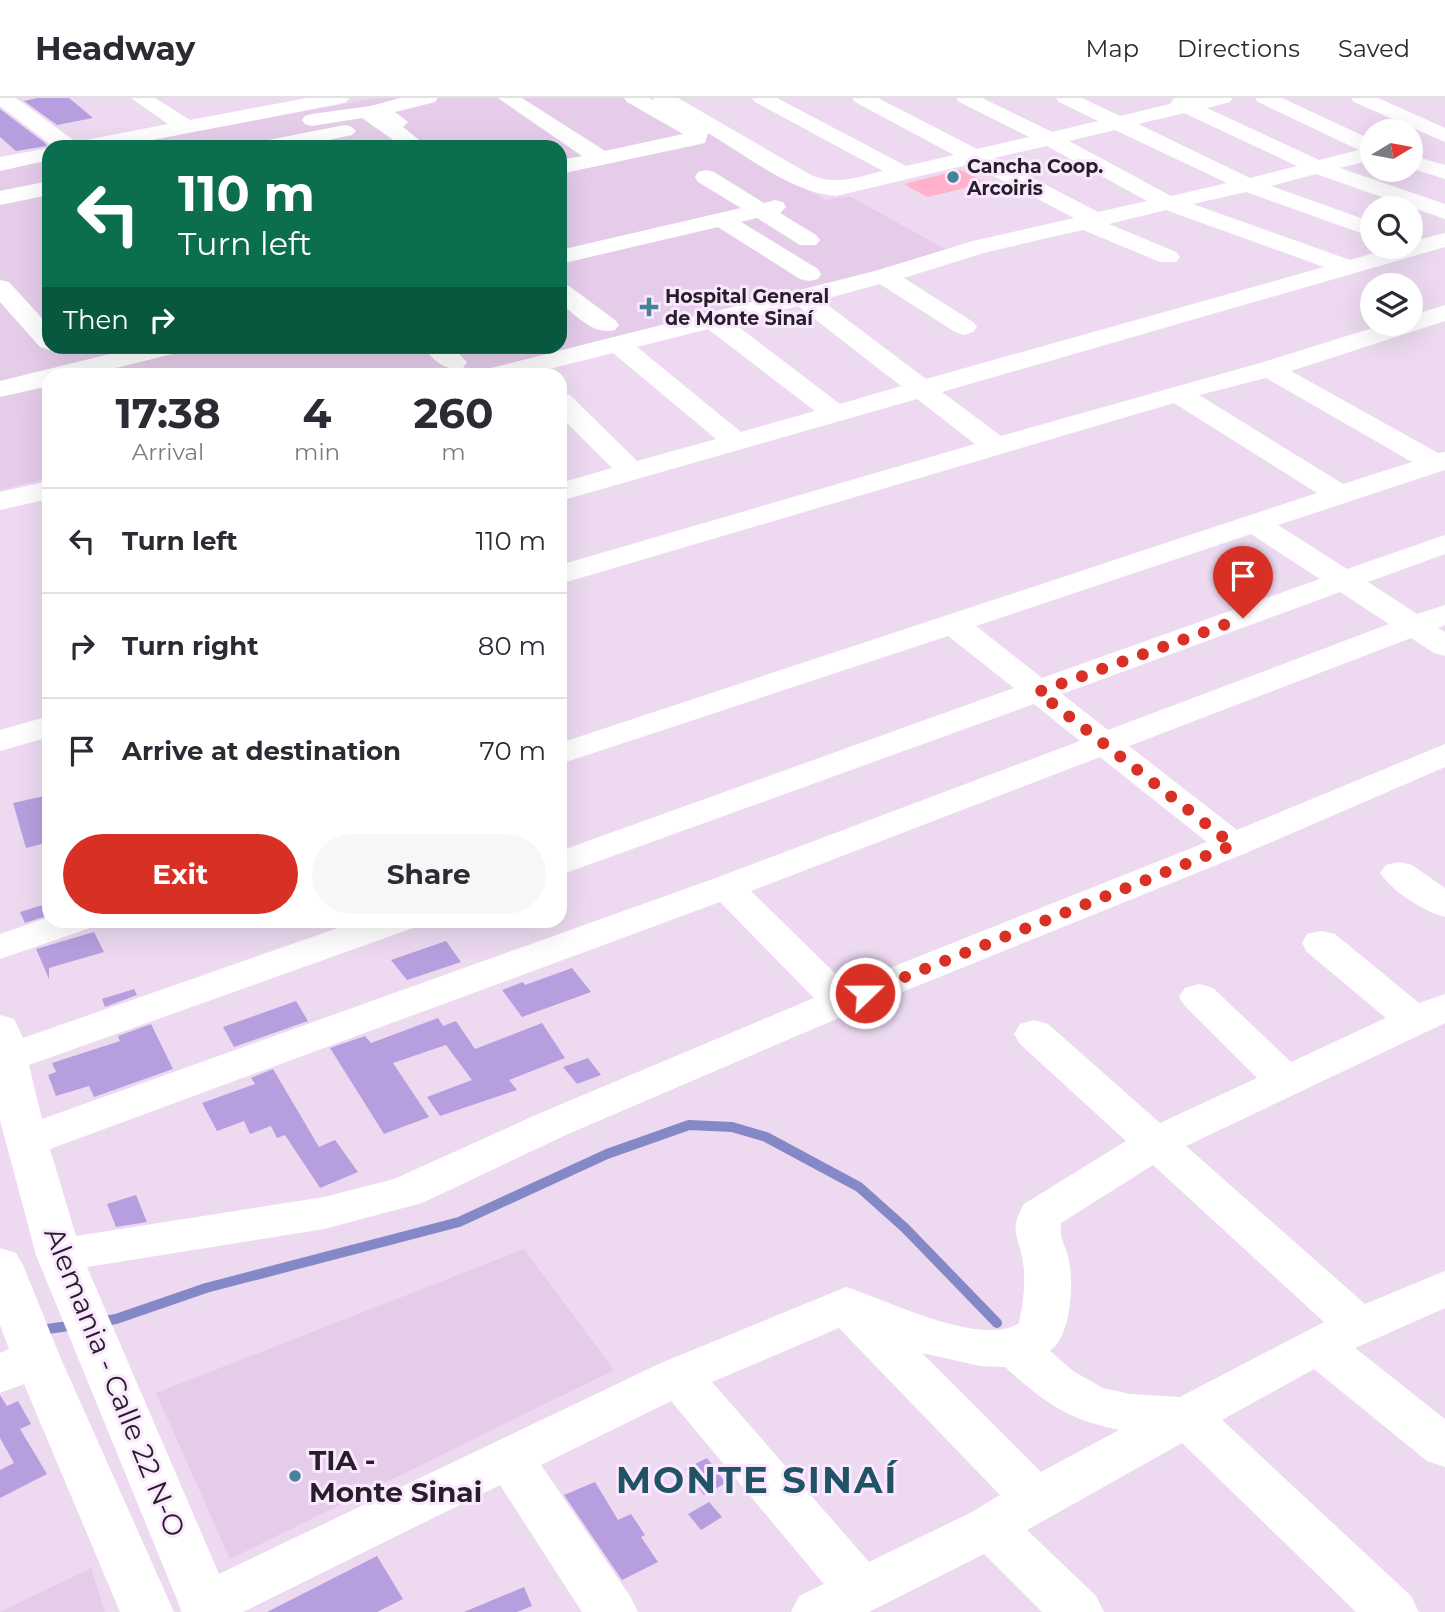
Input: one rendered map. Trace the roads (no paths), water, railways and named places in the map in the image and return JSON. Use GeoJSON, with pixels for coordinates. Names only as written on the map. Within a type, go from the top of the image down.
{"type":"FeatureCollection","features":[{"type":"Feature","properties":{"kind":"street"},"geometry":{"type":"LineString","coordinates":[[4,98],[59,140]]}},
{"type":"Feature","properties":{"kind":"street"},"geometry":{"type":"LineString","coordinates":[[141,98],[186,127]]}},
{"type":"Feature","properties":{"kind":"street"},"geometry":{"type":"LineString","coordinates":[[119,140],[290,102],[339,98]]}},
{"type":"Feature","properties":{"kind":"street"},"geometry":{"type":"LineString","coordinates":[[423,140],[378,111],[383,107],[428,98]]}},
{"type":"Feature","properties":{"kind":"street"},"geometry":{"type":"LineString","coordinates":[[508,98],[608,158]]}},
{"type":"Feature","properties":{"kind":"street"},"geometry":{"type":"LineString","coordinates":[[521,98],[608,158]]}},
{"type":"Feature","properties":{"kind":"street"},"geometry":{"type":"LineString","coordinates":[[567,166],[690,140],[698,134],[634,98]]}},
{"type":"Feature","properties":{"kind":"street"},"geometry":{"type":"LineString","coordinates":[[663,98],[821,188],[836,189],[972,155],[1120,123],[1177,102],[1223,98]]}},
{"type":"Feature","properties":{"kind":"street"},"geometry":{"type":"LineString","coordinates":[[862,98],[1090,221],[1168,257]]}},
{"type":"Feature","properties":{"kind":"street"},"geometry":{"type":"LineString","coordinates":[[966,98],[1048,138],[1167,203],[1348,267]]}},
{"type":"Feature","properties":{"kind":"street"},"geometry":{"type":"LineString","coordinates":[[1066,98],[1248,185],[1360,226]]}},
{"type":"Feature","properties":{"kind":"street"},"geometry":{"type":"LineString","coordinates":[[1265,98],[1360,145]]}},
{"type":"Feature","properties":{"kind":"street"},"geometry":{"type":"LineString","coordinates":[[1361,98],[1445,135]]}},
{"type":"Feature","properties":{"kind":"street"},"geometry":{"type":"LineString","coordinates":[[740,104],[767,99],[903,173]]}},
{"type":"Feature","properties":{"kind":"street"},"geometry":{"type":"LineString","coordinates":[[1177,102],[1319,168],[1445,212]]}},
{"type":"Feature","properties":{"kind":"street"},"geometry":{"type":"LineString","coordinates":[[691,114],[715,110]]}},
{"type":"Feature","properties":{"kind":"street"},"geometry":{"type":"LineString","coordinates":[[210,140],[357,111],[370,113],[408,140]]}},
{"type":"Feature","properties":{"kind":"street"},"geometry":{"type":"LineString","coordinates":[[299,140],[385,123]]}},
{"type":"Feature","properties":{"kind":"street"},"geometry":{"type":"LineString","coordinates":[[1423,140],[1445,135]]}},
{"type":"Feature","properties":{"kind":"street"},"geometry":{"type":"LineString","coordinates":[[0,164],[42,155]]}},
{"type":"Feature","properties":{"kind":"street"},"geometry":{"type":"LineString","coordinates":[[567,351],[602,333],[713,320],[806,285],[884,276],[981,246],[1319,168],[1360,155]]}},
{"type":"Feature","properties":{"kind":"street"},"geometry":{"type":"LineString","coordinates":[[1423,165],[1445,172]]}},
{"type":"Feature","properties":{"kind":"street"},"geometry":{"type":"LineString","coordinates":[[0,181],[42,172]]}},
{"type":"Feature","properties":{"kind":"street"},"geometry":{"type":"LineString","coordinates":[[706,177],[768,209],[808,240]]}},
{"type":"Feature","properties":{"kind":"street"},"geometry":{"type":"LineString","coordinates":[[0,198],[42,189]]}},
{"type":"Feature","properties":{"kind":"street"},"geometry":{"type":"LineString","coordinates":[[567,252],[768,209]]}},
{"type":"Feature","properties":{"kind":"street"},"geometry":{"type":"LineString","coordinates":[[721,219],[806,285],[923,391],[997,447]]}},
{"type":"Feature","properties":{"kind":"street"},"geometry":{"type":"LineString","coordinates":[[1423,244],[1445,240]]}},
{"type":"Feature","properties":{"kind":"street"},"geometry":{"type":"LineString","coordinates":[[567,490],[923,391],[1372,259]]}},
{"type":"Feature","properties":{"kind":"street"},"geometry":{"type":"LineString","coordinates":[[884,276],[964,327]]}},
{"type":"Feature","properties":{"kind":"street"},"geometry":{"type":"LineString","coordinates":[[0,287],[42,334]]}},
{"type":"Feature","properties":{"kind":"street"},"geometry":{"type":"LineString","coordinates":[[567,298],[602,333],[736,442]]}},
{"type":"Feature","properties":{"kind":"street"},"geometry":{"type":"LineString","coordinates":[[567,573],[1177,393],[1269,369],[1445,313]]}},
{"type":"Feature","properties":{"kind":"street"},"geometry":{"type":"LineString","coordinates":[[567,317],[602,333]]}},
{"type":"Feature","properties":{"kind":"street"},"geometry":{"type":"LineString","coordinates":[[713,320],[837,415]]}},
{"type":"Feature","properties":{"kind":"street"},"geometry":{"type":"LineString","coordinates":[[0,332],[30,321]]}},
{"type":"Feature","properties":{"kind":"street"},"geometry":{"type":"LineString","coordinates":[[89,368],[144,354]]}},
{"type":"Feature","properties":{"kind":"street"},"geometry":{"type":"LineString","coordinates":[[536,368],[562,354]]}},
{"type":"Feature","properties":{"kind":"street"},"geometry":{"type":"LineString","coordinates":[[1269,369],[1440,462]]}},
{"type":"Feature","properties":{"kind":"street"},"geometry":{"type":"LineString","coordinates":[[0,389],[42,379]]}},
{"type":"Feature","properties":{"kind":"street"},"geometry":{"type":"LineString","coordinates":[[1177,393],[1342,496]]}},
{"type":"Feature","properties":{"kind":"street"},"geometry":{"type":"LineString","coordinates":[[567,408],[632,472]]}},
{"type":"Feature","properties":{"kind":"street"},"geometry":{"type":"LineString","coordinates":[[567,752],[1257,525],[1440,462]]}},
{"type":"Feature","properties":{"kind":"street"},"geometry":{"type":"LineString","coordinates":[[0,502],[42,492]]}},
{"type":"Feature","properties":{"kind":"street"},"geometry":{"type":"LineString","coordinates":[[1257,525],[1346,581],[1429,620],[1445,646]]}},
{"type":"Feature","properties":{"kind":"street"},"geometry":{"type":"LineString","coordinates":[[567,861],[1445,544]]}},
{"type":"Feature","properties":{"kind":"street"},"geometry":{"type":"LineString","coordinates":[[26,1141],[726,887],[1429,620]]}},
{"type":"Feature","properties":{"kind":"street"},"geometry":{"type":"LineString","coordinates":[[954,625],[1233,845]]}},
{"type":"Feature","properties":{"kind":"street"},"geometry":{"type":"LineString","coordinates":[[0,741],[42,728]]}},
{"type":"Feature","properties":{"kind":"street"},"geometry":{"type":"LineString","coordinates":[[62,1264],[324,1213],[406,1192],[553,1124],[841,1003],[1233,845],[1445,754]]}},
{"type":"Feature","properties":{"kind":"street"},"geometry":{"type":"LineString","coordinates":[[1399,873],[1445,905]]}},
{"type":"Feature","properties":{"kind":"street"},"geometry":{"type":"LineString","coordinates":[[726,887],[841,1003]]}},
{"type":"Feature","properties":{"kind":"street"},"geometry":{"type":"LineString","coordinates":[[0,947],[54,928]]}},
{"type":"Feature","properties":{"kind":"street"},"geometry":{"type":"LineString","coordinates":[[4,1043],[374,928]]}},
{"type":"Feature","properties":{"kind":"street"},"geometry":{"type":"LineString","coordinates":[[1321,943],[1430,1014]]}},
{"type":"Feature","properties":{"kind":"street"},"geometry":{"type":"LineString","coordinates":[[1199,997],[1286,1082]]}},
{"type":"Feature","properties":{"kind":"street"},"geometry":{"type":"LineString","coordinates":[[208,1609],[678,1376],[846,1305],[907,1331],[980,1348],[1016,1349],[1040,1333],[1046,1301],[1046,1261],[1037,1236],[1040,1214],[1157,1142],[1430,1014]]}},
{"type":"Feature","properties":{"kind":"street"},"geometry":{"type":"LineString","coordinates":[[1034,1034],[1157,1142],[1445,1447]]}},
{"type":"Feature","properties":{"kind":"street","name":"Alemania - Calle 22 N-O"},"geometry":{"type":"LineString","coordinates":[[4,1043],[26,1141],[62,1264],[118,1390],[208,1609]]}},
{"type":"Feature","properties":{"kind":"street"},"geometry":{"type":"LineString","coordinates":[[2,1269],[23,1358],[147,1612]]}},
{"type":"Feature","properties":{"kind":"street"},"geometry":{"type":"LineString","coordinates":[[818,1612],[990,1527],[1036,1499],[1338,1335],[1445,1288]]}},
{"type":"Feature","properties":{"kind":"street"},"geometry":{"type":"LineString","coordinates":[[846,1305],[1036,1499]]}},
{"type":"Feature","properties":{"kind":"street"},"geometry":{"type":"LineString","coordinates":[[1016,1349],[1056,1384],[1092,1405],[1130,1413],[1187,1417],[1392,1612]]}},
{"type":"Feature","properties":{"kind":"street"},"geometry":{"type":"LineString","coordinates":[[678,1376],[862,1591]]}},
{"type":"Feature","properties":{"kind":"street"},"geometry":{"type":"LineString","coordinates":[[510,1459],[611,1612]]}},
{"type":"Feature","properties":{"kind":"street"},"geometry":{"type":"LineString","coordinates":[[990,1527],[1077,1612]]}},
{"type":"Feature","properties":{"kind":"waterway"},"geometry":{"type":"LineString","coordinates":[[99,1322],[116,1319],[206,1288],[459,1222],[607,1154],[689,1125],[732,1127],[766,1137],[859,1187],[905,1228],[997,1323]]}},
{"type":"Feature","properties":{"kind":"waterway"},"geometry":{"type":"LineString","coordinates":[[40,1330],[76,1325]]}},
{"type":"Feature","properties":{"kind":"place","name":"Cancha Coop. Arcoiris"},"geometry":{"type":"Point","coordinates":[953,177]}},
{"type":"Feature","properties":{"kind":"place","name":"Hospital General de Monte Sinaí"},"geometry":{"type":"Point","coordinates":[649,307]}},
{"type":"Feature","properties":{"kind":"place","name":"TIA - Monte Sinai"},"geometry":{"type":"Point","coordinates":[295,1476]}},
{"type":"Feature","properties":{"kind":"district","name":"MONTE SINAÍ"},"geometry":{"type":"Point","coordinates":[757,1479]}}]}
